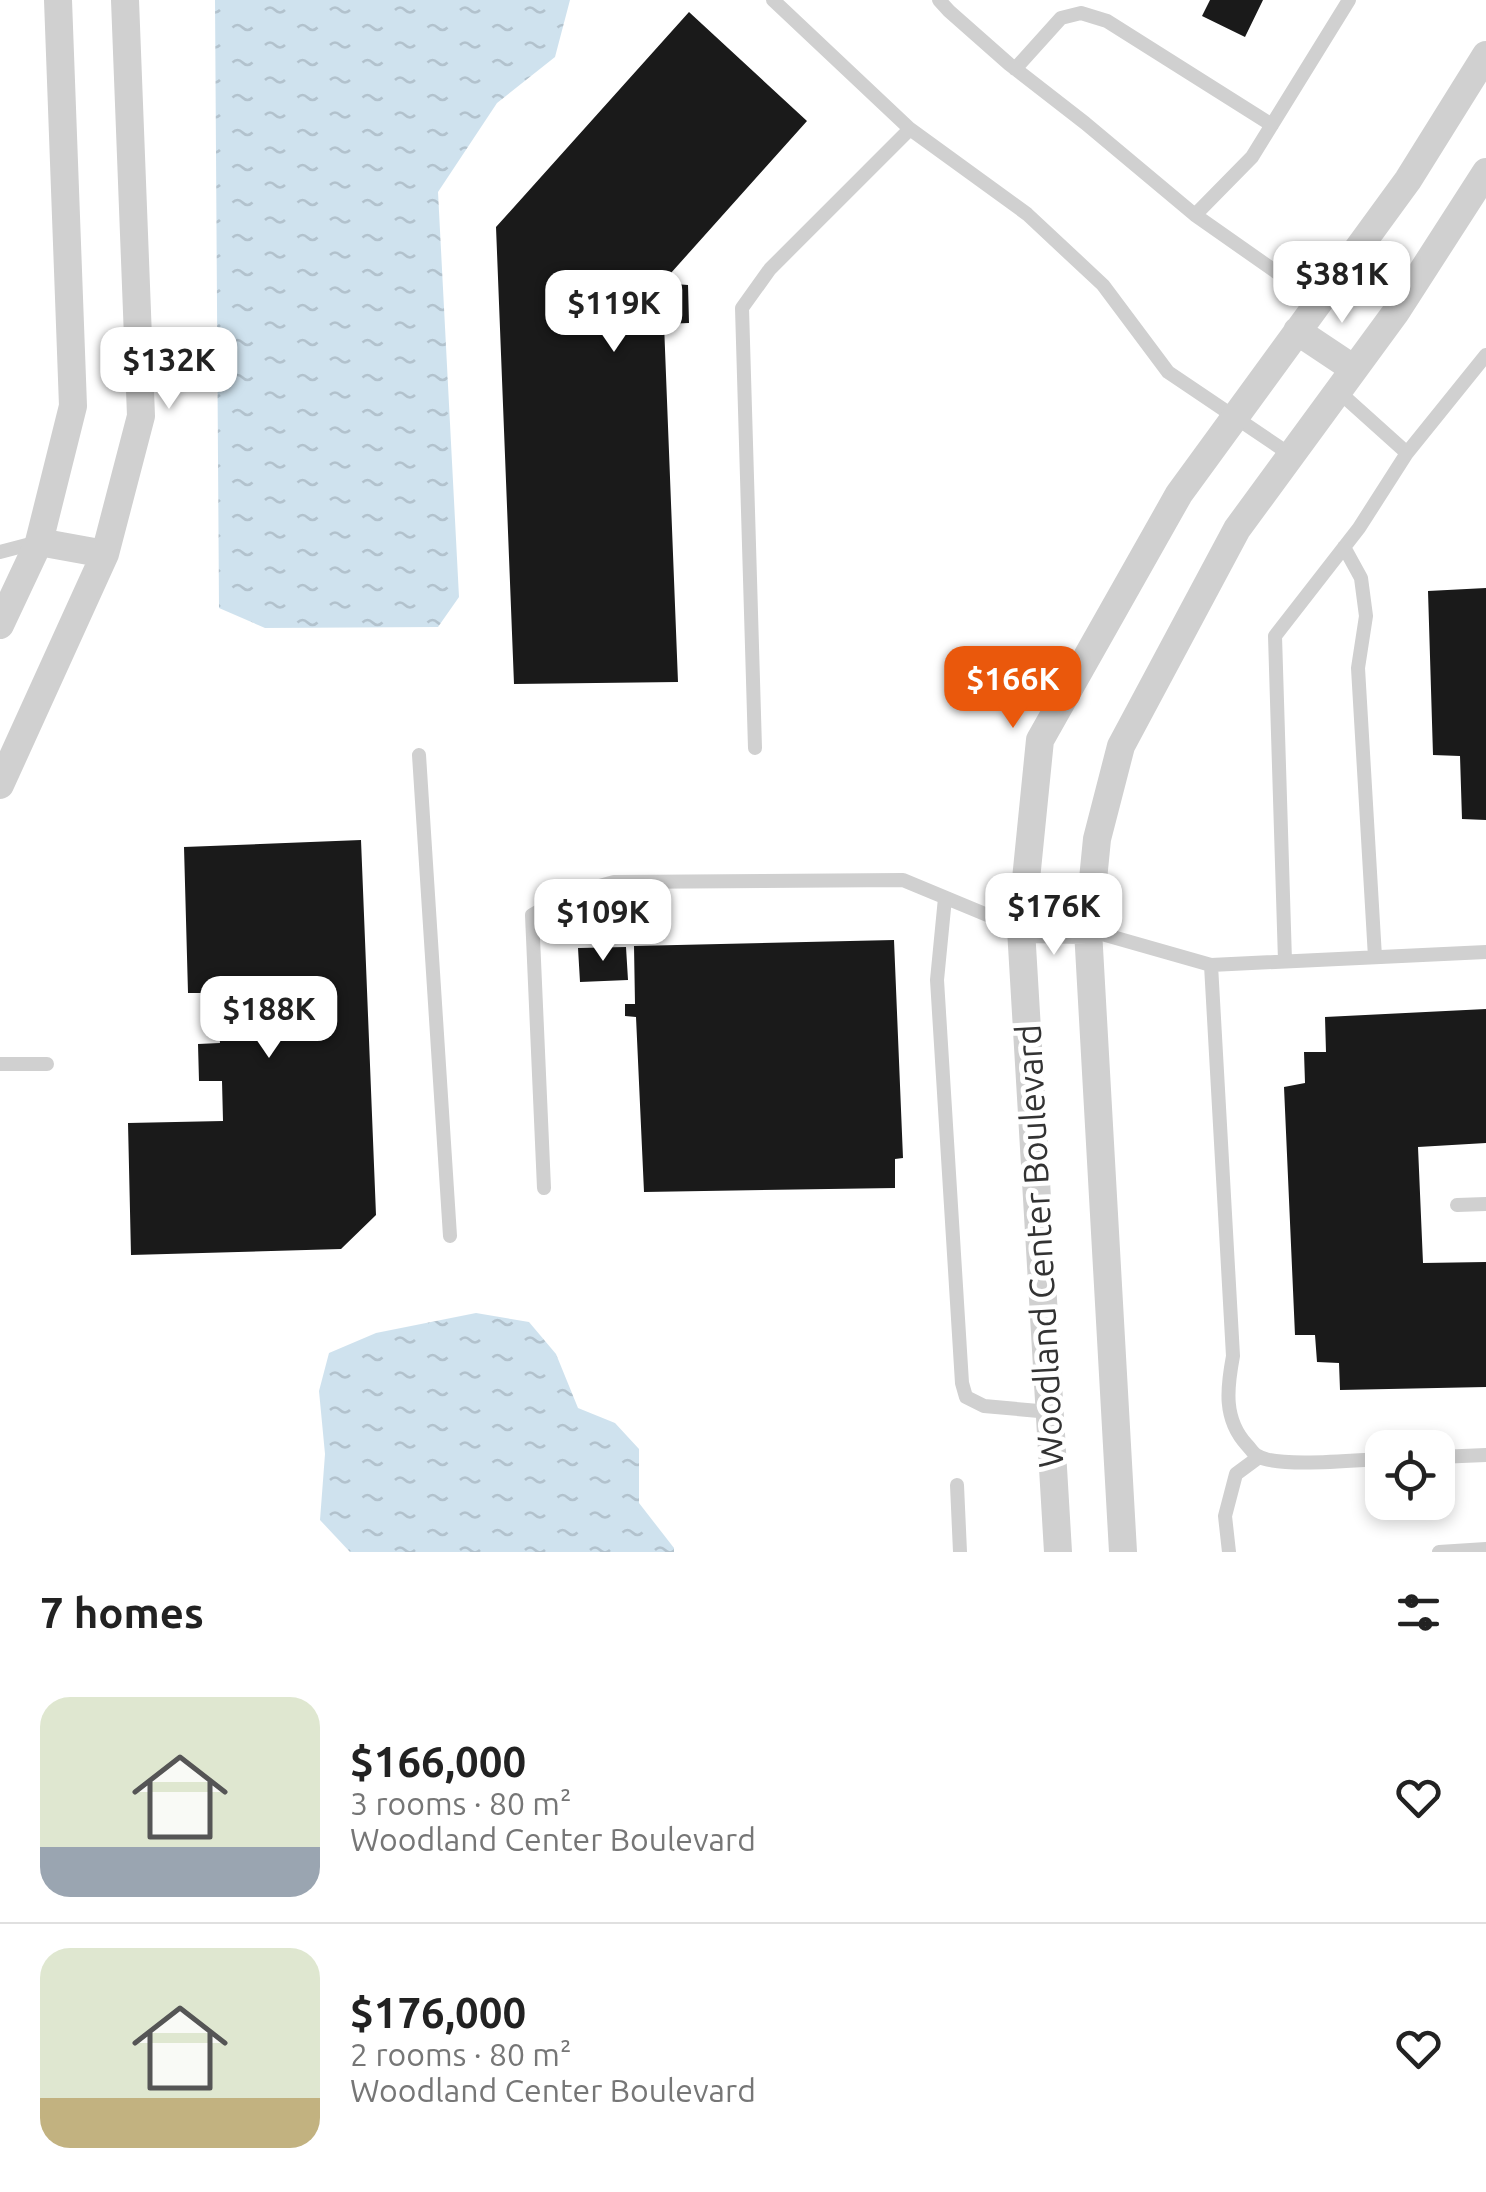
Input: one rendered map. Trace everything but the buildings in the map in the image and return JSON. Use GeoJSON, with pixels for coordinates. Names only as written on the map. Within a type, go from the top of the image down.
{"type":"FeatureCollection","features":[{"type":"Feature","properties":{"kind":"street"},"geometry":{"type":"LineString","coordinates":[[0,624],[39,542],[73,406],[58,0]]}},
{"type":"Feature","properties":{"kind":"street"},"geometry":{"type":"LineString","coordinates":[[0,786],[105,554],[141,416],[125,0]]}},
{"type":"Feature","properties":{"kind":"street","name":"Woodland Center Boulevard"},"geometry":{"type":"LineString","coordinates":[[1058,1552],[1021,929],[1040,740],[1180,494],[1408,180],[1486,55]]}},
{"type":"Feature","properties":{"kind":"street","name":"Woodland Center Boulevard"},"geometry":{"type":"LineString","coordinates":[[1123,1552],[1088,930],[1097,839],[1121,746],[1237,528],[1396,312],[1486,172]]}},
{"type":"Feature","properties":{"kind":"street"},"geometry":{"type":"LineString","coordinates":[[1297,331],[1346,380]]}},
{"type":"Feature","properties":{"kind":"street"},"geometry":{"type":"LineString","coordinates":[[39,542],[105,554]]}},
{"type":"Feature","properties":{"kind":"street"},"geometry":{"type":"LineString","coordinates":[[1021,929],[1088,930]]}},
{"type":"Feature","properties":{"kind":"lane"},"geometry":{"type":"LineString","coordinates":[[773,0],[910,129],[1027,214],[1103,285],[1168,372],[1291,455]]}},
{"type":"Feature","properties":{"kind":"lane"},"geometry":{"type":"LineString","coordinates":[[939,0],[1194,215],[1319,302]]}},
{"type":"Feature","properties":{"kind":"lane"},"geometry":{"type":"LineString","coordinates":[[1194,215],[1252,157],[1350,0]]}},
{"type":"Feature","properties":{"kind":"lane"},"geometry":{"type":"LineString","coordinates":[[1015,68],[1061,18],[1081,14],[1107,21],[1272,126]]}},
{"type":"Feature","properties":{"kind":"lane"},"geometry":{"type":"LineString","coordinates":[[755,748],[742,308],[770,269],[910,129]]}},
{"type":"Feature","properties":{"kind":"lane"},"geometry":{"type":"LineString","coordinates":[[1284,962],[1274,636],[1344,547],[1408,453],[1486,355]]}},
{"type":"Feature","properties":{"kind":"lane"},"geometry":{"type":"LineString","coordinates":[[1346,380],[1408,453]]}},
{"type":"Feature","properties":{"kind":"lane"},"geometry":{"type":"LineString","coordinates":[[0,552],[39,542]]}},
{"type":"Feature","properties":{"kind":"lane"},"geometry":{"type":"LineString","coordinates":[[1344,547],[1361,578],[1366,616],[1358,668],[1376,957]]}},
{"type":"Feature","properties":{"kind":"lane"},"geometry":{"type":"LineString","coordinates":[[420,755],[450,1236]]}},
{"type":"Feature","properties":{"kind":"lane"},"geometry":{"type":"LineString","coordinates":[[544,1188],[532,914],[567,895],[614,882],[902,880],[1021,929]]}},
{"type":"Feature","properties":{"kind":"lane"},"geometry":{"type":"LineString","coordinates":[[945,898],[938,980],[962,1383],[966,1397],[984,1406],[1050,1412]]}},
{"type":"Feature","properties":{"kind":"lane"},"geometry":{"type":"LineString","coordinates":[[1088,930],[1211,965],[1486,952]]}},
{"type":"Feature","properties":{"kind":"lane"},"geometry":{"type":"LineString","coordinates":[[1211,965],[1233,1356],[1229,1414],[1240,1437],[1259,1457],[1293,1463],[1365,1460]]}},
{"type":"Feature","properties":{"kind":"lane"},"geometry":{"type":"LineString","coordinates":[[0,1064],[47,1064]]}},
{"type":"Feature","properties":{"kind":"lane"},"geometry":{"type":"LineString","coordinates":[[1458,1205],[1486,1204]]}},
{"type":"Feature","properties":{"kind":"lane"},"geometry":{"type":"LineString","coordinates":[[1455,1456],[1486,1455]]}},
{"type":"Feature","properties":{"kind":"lane"},"geometry":{"type":"LineString","coordinates":[[1229,1552],[1226,1516],[1236,1474],[1259,1457]]}},
{"type":"Feature","properties":{"kind":"lane"},"geometry":{"type":"LineString","coordinates":[[958,1485],[960,1552]]}},
{"type":"Feature","properties":{"kind":"lane"},"geometry":{"type":"LineString","coordinates":[[1439,1552],[1486,1549]]}},
{"type":"Feature","properties":{"kind":"water"},"geometry":{"type":"Polygon","coordinates":[[[215,0],[570,0],[555,57],[497,103],[438,192],[459,597],[438,627],[265,628],[219,608],[215,0]]]}},
{"type":"Feature","properties":{"kind":"water"},"geometry":{"type":"Polygon","coordinates":[[[476,1313],[529,1322],[556,1354],[578,1408],[615,1423],[639,1449],[639,1503],[674,1552],[350,1552],[320,1520],[325,1454],[319,1391],[329,1353],[376,1333],[476,1313]]]}}]}
